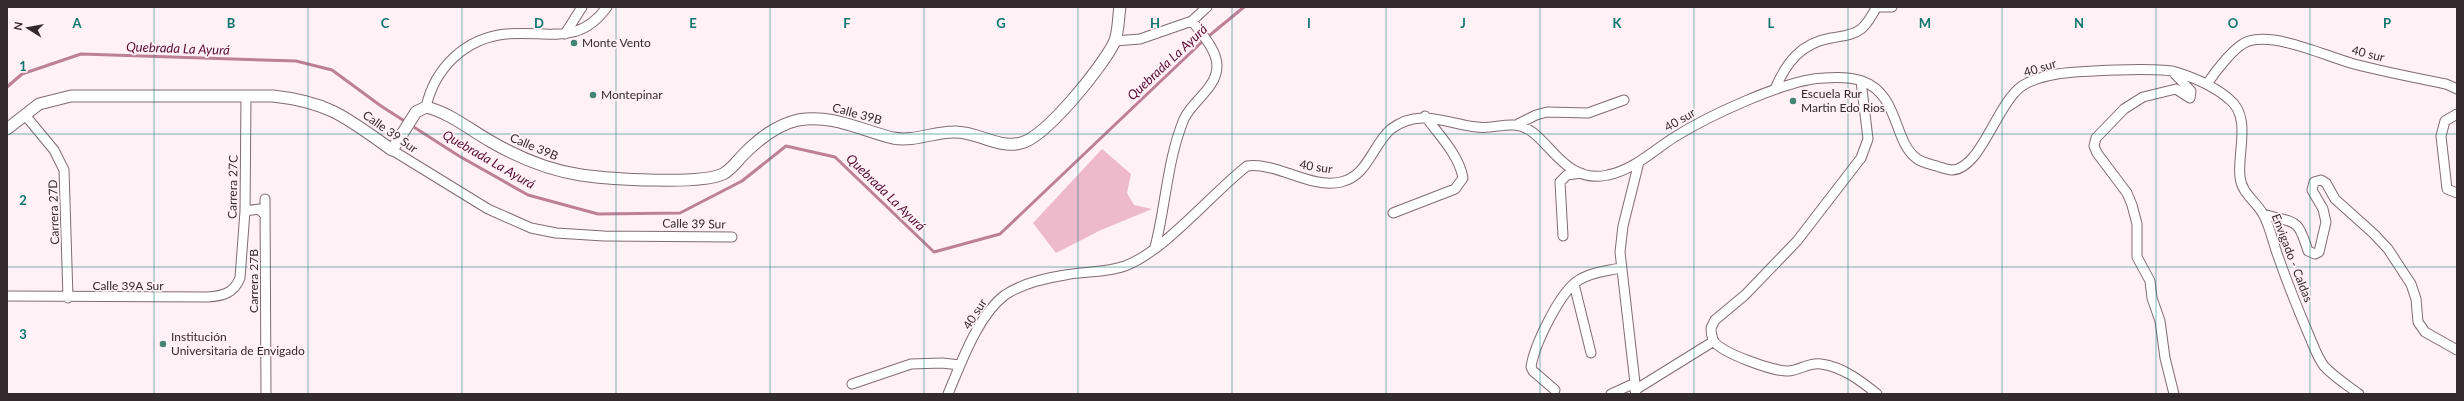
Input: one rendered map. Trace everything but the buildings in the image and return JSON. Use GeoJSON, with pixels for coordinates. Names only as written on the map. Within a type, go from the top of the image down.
{"type":"FeatureCollection","features":[{"type":"Feature","properties":{"kind":"street"},"geometry":{"type":"LineString","coordinates":[[565,34],[582,7]]}},
{"type":"Feature","properties":{"kind":"street"},"geometry":{"type":"LineString","coordinates":[[392,150],[416,112],[426,107],[434,83],[443,68],[458,52],[475,42],[490,36],[507,34],[565,34],[581,30],[592,24],[607,7]]}},
{"type":"Feature","properties":{"kind":"street"},"geometry":{"type":"LineString","coordinates":[[1120,7],[1115,41],[1140,39],[1192,21],[1207,7]]}},
{"type":"Feature","properties":{"kind":"street"},"geometry":{"type":"LineString","coordinates":[[1775,89],[1788,63],[1805,48],[1823,40],[1850,35],[1861,29],[1877,7],[1892,7]]}},
{"type":"Feature","properties":{"kind":"street"},"geometry":{"type":"LineString","coordinates":[[1155,247],[1178,133],[1188,111],[1214,79],[1217,66],[1214,53],[1192,21]]}},
{"type":"Feature","properties":{"kind":"street","name":"40 sur"},"geometry":{"type":"LineString","coordinates":[[948,394],[960,365],[982,322],[993,306],[1006,294],[1050,277],[1125,266],[1155,247],[1247,166],[1258,165],[1311,180],[1340,182],[1354,177],[1390,130],[1404,122],[1425,116],[1477,127],[1518,124],[1530,130],[1566,165],[1581,173],[1595,176],[1607,176],[1639,162],[1689,128],[1775,89],[1799,81],[1822,78],[1861,81],[1873,87],[1883,97],[1914,157],[1925,163],[1954,170],[1967,164],[1977,152],[2008,99],[2022,86],[2061,74],[2172,71],[2207,84],[2220,65],[2247,41],[2261,39],[2290,44],[2355,64],[2446,84],[2457,89]]}},
{"type":"Feature","properties":{"kind":"street","name":"Calle 39B"},"geometry":{"type":"LineString","coordinates":[[426,107],[447,114],[512,153],[536,164],[559,171],[582,175],[639,180],[709,178],[724,174],[754,144],[778,127],[798,121],[816,118],[837,120],[895,138],[915,139],[952,132],[964,132],[1008,145],[1022,143],[1037,135],[1059,114],[1108,54],[1115,41]]}},
{"type":"Feature","properties":{"kind":"street"},"geometry":{"type":"LineString","coordinates":[[2172,71],[2191,91],[2190,98],[2176,89],[2143,97],[2124,109],[2096,138],[2094,146],[2097,153],[2128,193],[2132,205],[2137,224],[2137,257],[2150,281],[2152,298],[2160,321],[2165,358],[2174,394]]}},
{"type":"Feature","properties":{"kind":"street"},"geometry":{"type":"LineString","coordinates":[[1861,81],[1868,139],[1861,158],[1797,241],[1745,295],[1715,320],[1711,328],[1714,341],[1726,351],[1781,370],[1790,371],[1806,364],[1820,364],[1838,368],[1877,394]]}},
{"type":"Feature","properties":{"kind":"street","name":"Envigado - Caldas"},"geometry":{"type":"LineString","coordinates":[[2207,84],[2232,100],[2239,108],[2242,122],[2240,176],[2244,192],[2263,214],[2291,293],[2321,362],[2334,376],[2359,394]]}},
{"type":"Feature","properties":{"kind":"street","name":"Calle 39 Sur"},"geometry":{"type":"LineString","coordinates":[[7,128],[39,104],[71,96],[278,96],[317,103],[348,118],[392,150],[488,209],[531,228],[556,233],[604,236],[732,237]]}},
{"type":"Feature","properties":{"kind":"street","name":"Carrera 27C"},"geometry":{"type":"LineString","coordinates":[[240,278],[245,211],[246,96]]}},
{"type":"Feature","properties":{"kind":"street"},"geometry":{"type":"LineString","coordinates":[[1518,124],[1536,115],[1547,112],[1588,113],[1624,100]]}},
{"type":"Feature","properties":{"kind":"street"},"geometry":{"type":"LineString","coordinates":[[2457,114],[2445,121],[2441,136],[2447,189],[2457,193]]}},
{"type":"Feature","properties":{"kind":"street","name":"Carrera 27D"},"geometry":{"type":"LineString","coordinates":[[25,115],[54,150],[64,170],[68,298]]}},
{"type":"Feature","properties":{"kind":"street"},"geometry":{"type":"LineString","coordinates":[[1393,213],[1454,189],[1464,178],[1455,157],[1425,116]]}},
{"type":"Feature","properties":{"kind":"street"},"geometry":{"type":"LineString","coordinates":[[1635,389],[1620,268],[1620,252],[1623,226],[1639,162]]}},
{"type":"Feature","properties":{"kind":"street"},"geometry":{"type":"LineString","coordinates":[[1563,236],[1560,182],[1567,174],[1581,173]]}},
{"type":"Feature","properties":{"kind":"street"},"geometry":{"type":"LineString","coordinates":[[2263,214],[2294,222],[2300,227],[2308,251],[2315,254],[2319,252],[2326,222],[2323,209],[2312,190],[2314,182],[2321,180],[2326,183],[2335,199],[2374,234],[2392,255],[2411,284],[2416,299],[2418,322],[2425,332],[2457,350]]}},
{"type":"Feature","properties":{"kind":"street","name":"Carrera 27B"},"geometry":{"type":"LineString","coordinates":[[265,199],[266,394]]}},
{"type":"Feature","properties":{"kind":"street"},"geometry":{"type":"LineString","coordinates":[[245,211],[259,209],[265,216]]}},
{"type":"Feature","properties":{"kind":"street"},"geometry":{"type":"LineString","coordinates":[[1555,390],[1533,371],[1532,361],[1556,309],[1574,284],[1591,274],[1620,268]]}},
{"type":"Feature","properties":{"kind":"street","name":"Calle 39A Sur"},"geometry":{"type":"LineString","coordinates":[[7,296],[68,298],[220,296],[236,286],[240,278]]}},
{"type":"Feature","properties":{"kind":"street"},"geometry":{"type":"LineString","coordinates":[[1574,284],[1591,353]]}},
{"type":"Feature","properties":{"kind":"street"},"geometry":{"type":"LineString","coordinates":[[1611,394],[1635,389],[1714,341]]}},
{"type":"Feature","properties":{"kind":"street"},"geometry":{"type":"LineString","coordinates":[[852,384],[911,364],[942,363],[960,365]]}},
{"type":"Feature","properties":{"kind":"shaded area"},"geometry":{"type":"Polygon","coordinates":[[[1102,149],[1131,174],[1127,193],[1134,205],[1152,209],[1101,230],[1056,253],[1033,223],[1102,149]]]}},
{"type":"Feature","properties":{"kind":"waterway","name":"Quebrada La Ayurá"},"geometry":{"type":"LineString","coordinates":[[7,87],[22,74],[81,54],[296,61],[332,70],[381,106],[459,156],[528,195],[598,214],[680,213],[742,181],[786,146],[835,157],[934,252],[1000,234],[1204,40],[1244,7]]}},
{"type":"Feature","properties":{"kind":"place","name":"Monte Vento"},"geometry":{"type":"Point","coordinates":[574,43]}},
{"type":"Feature","properties":{"kind":"place","name":"Montepinar"},"geometry":{"type":"Point","coordinates":[593,95]}},
{"type":"Feature","properties":{"kind":"place","name":"Escuela Rur Martin Edo Rios"},"geometry":{"type":"Point","coordinates":[1793,101]}},
{"type":"Feature","properties":{"kind":"place","name":"Institución Universitaria de Envigado"},"geometry":{"type":"Point","coordinates":[163,344]}}]}
